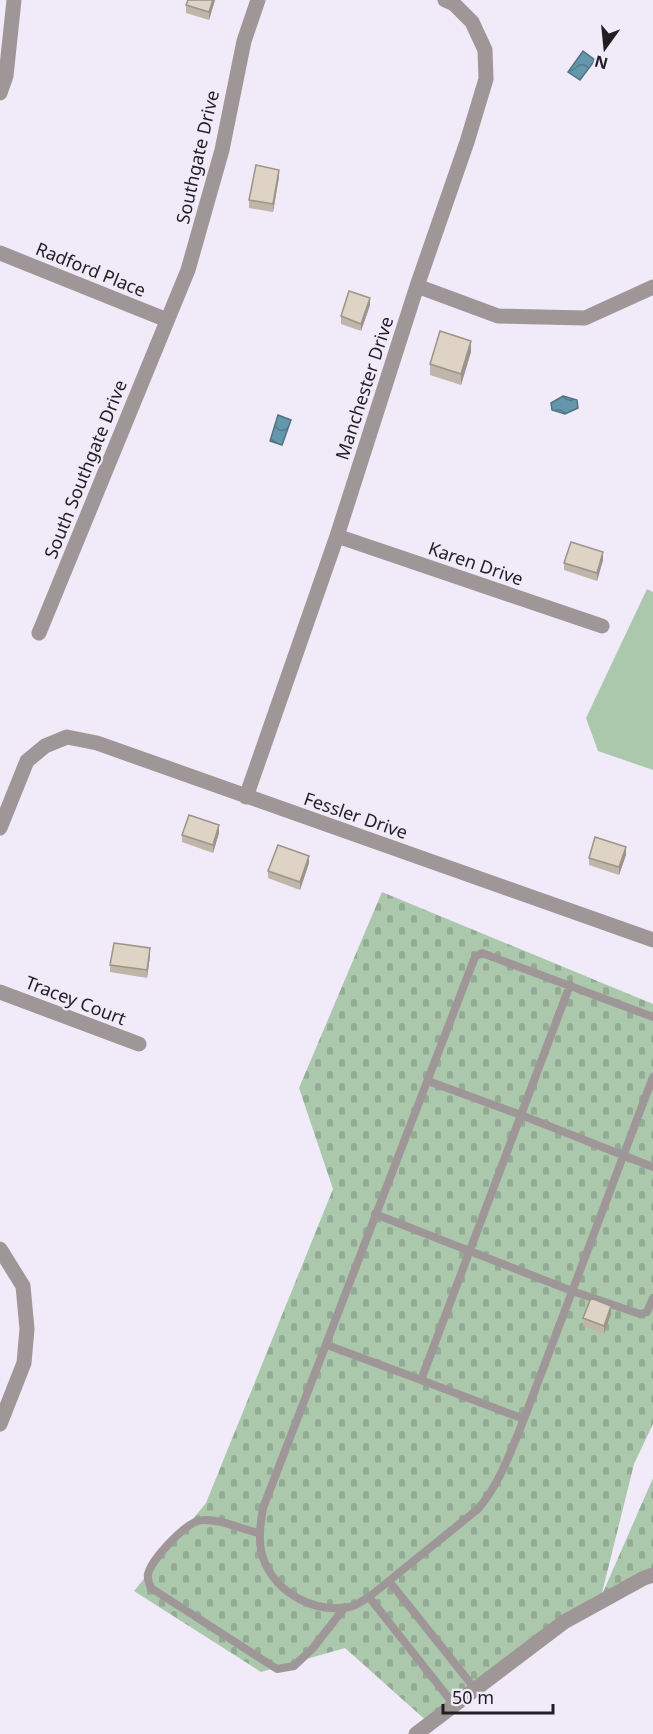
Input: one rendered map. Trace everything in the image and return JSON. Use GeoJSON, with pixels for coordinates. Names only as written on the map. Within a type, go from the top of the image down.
{"type":"FeatureCollection","features":[{"type":"Feature","properties":{"kind":"street"},"geometry":{"type":"LineString","coordinates":[[0,93],[6,76],[14,0]]}},
{"type":"Feature","properties":{"kind":"street","name":"Southgate Drive"},"geometry":{"type":"LineString","coordinates":[[167,320],[188,270],[203,222],[222,150],[244,41],[258,0]]}},
{"type":"Feature","properties":{"kind":"street","name":"Manchester Drive"},"geometry":{"type":"LineString","coordinates":[[246,797],[337,536],[486,79],[485,51],[472,22],[454,4],[445,0]]}},
{"type":"Feature","properties":{"kind":"street","name":"Radford Place"},"geometry":{"type":"LineString","coordinates":[[0,253],[167,320]]}},
{"type":"Feature","properties":{"kind":"street"},"geometry":{"type":"LineString","coordinates":[[417,286],[498,316],[585,318],[653,287]]}},
{"type":"Feature","properties":{"kind":"street","name":"South Southgate Drive"},"geometry":{"type":"LineString","coordinates":[[39,633],[167,320]]}},
{"type":"Feature","properties":{"kind":"street","name":"Karen Drive"},"geometry":{"type":"LineString","coordinates":[[337,536],[602,626]]}},
{"type":"Feature","properties":{"kind":"street","name":"Fessler Drive"},"geometry":{"type":"LineString","coordinates":[[0,828],[27,761],[45,746],[67,737],[97,743],[653,940]]}},
{"type":"Feature","properties":{"kind":"street","name":"Tracey Court"},"geometry":{"type":"LineString","coordinates":[[0,992],[139,1044]]}},
{"type":"Feature","properties":{"kind":"street"},"geometry":{"type":"LineString","coordinates":[[0,1249],[23,1286],[27,1329],[24,1363],[0,1424]]}},
{"type":"Feature","properties":{"kind":"street"},"geometry":{"type":"LineString","coordinates":[[417,1734],[564,1622],[653,1575]]}},
{"type":"Feature","properties":{"kind":"lane"},"geometry":{"type":"LineString","coordinates":[[653,1017],[483,953],[475,957],[263,1508],[258,1533],[264,1561],[276,1581],[298,1599],[326,1608],[351,1607],[369,1597],[389,1581],[478,1509],[489,1496],[501,1475],[524,1419],[653,1077]]}},
{"type":"Feature","properties":{"kind":"lane"},"geometry":{"type":"LineString","coordinates":[[421,1380],[570,985]]}},
{"type":"Feature","properties":{"kind":"lane"},"geometry":{"type":"LineString","coordinates":[[428,1082],[521,1115],[653,1167]]}},
{"type":"Feature","properties":{"kind":"lane"},"geometry":{"type":"LineString","coordinates":[[375,1214],[572,1291],[640,1314],[647,1312],[653,1299]]}},
{"type":"Feature","properties":{"kind":"lane"},"geometry":{"type":"LineString","coordinates":[[327,1345],[524,1419]]}},
{"type":"Feature","properties":{"kind":"lane"},"geometry":{"type":"LineString","coordinates":[[258,1533],[201,1519],[182,1530],[148,1572],[147,1580],[151,1588],[278,1669],[294,1666],[313,1648],[345,1607]]}},
{"type":"Feature","properties":{"kind":"lane"},"geometry":{"type":"LineString","coordinates":[[389,1581],[476,1690]]}},
{"type":"Feature","properties":{"kind":"lane"},"geometry":{"type":"LineString","coordinates":[[369,1597],[455,1706]]}},
{"type":"Feature","properties":{"kind":"green space"},"geometry":{"type":"Polygon","coordinates":[[[647,589],[653,592],[653,770],[598,751],[586,718],[647,589]]]}},
{"type":"Feature","properties":{"kind":"green space"},"geometry":{"type":"Polygon","coordinates":[[[382,892],[653,1004],[653,1424],[634,1464],[601,1597],[653,1478],[653,1575],[564,1622],[430,1724],[345,1648],[261,1672],[134,1591],[206,1503],[333,1189],[299,1088],[382,892]]]}},
{"type":"Feature","properties":{"kind":"water"},"geometry":{"type":"Polygon","coordinates":[[[583,51],[595,60],[580,80],[568,72],[583,51]]]}},
{"type":"Feature","properties":{"kind":"water"},"geometry":{"type":"Polygon","coordinates":[[[563,396],[577,400],[578,408],[565,414],[552,410],[551,403],[563,396]]]}},
{"type":"Feature","properties":{"kind":"water"},"geometry":{"type":"Polygon","coordinates":[[[278,415],[291,420],[282,445],[270,441],[278,415]]]}},
{"type":"Feature","properties":{"kind":"building"},"geometry":{"type":"Polygon","coordinates":[[[188,0],[213,0],[209,12],[186,5],[188,0]]]}},
{"type":"Feature","properties":{"kind":"building"},"geometry":{"type":"Polygon","coordinates":[[[256,165],[279,170],[273,204],[249,200],[256,165]]]}},
{"type":"Feature","properties":{"kind":"building"},"geometry":{"type":"Polygon","coordinates":[[[349,291],[370,298],[361,324],[341,316],[349,291]]]}},
{"type":"Feature","properties":{"kind":"building"},"geometry":{"type":"Polygon","coordinates":[[[440,331],[471,341],[461,374],[430,364],[440,331]]]}},
{"type":"Feature","properties":{"kind":"building"},"geometry":{"type":"Polygon","coordinates":[[[571,542],[603,552],[597,573],[564,563],[571,542]]]}},
{"type":"Feature","properties":{"kind":"building"},"geometry":{"type":"Polygon","coordinates":[[[189,815],[219,825],[213,845],[182,835],[189,815]]]}},
{"type":"Feature","properties":{"kind":"building"},"geometry":{"type":"Polygon","coordinates":[[[595,837],[626,847],[619,867],[589,858],[595,837]]]}},
{"type":"Feature","properties":{"kind":"building"},"geometry":{"type":"Polygon","coordinates":[[[278,845],[309,856],[300,882],[268,871],[278,845]]]}},
{"type":"Feature","properties":{"kind":"building"},"geometry":{"type":"Polygon","coordinates":[[[114,943],[150,948],[147,970],[110,965],[114,943]]]}},
{"type":"Feature","properties":{"kind":"building"},"geometry":{"type":"Polygon","coordinates":[[[591,1298],[611,1306],[604,1326],[583,1318],[591,1298]]]}}]}
